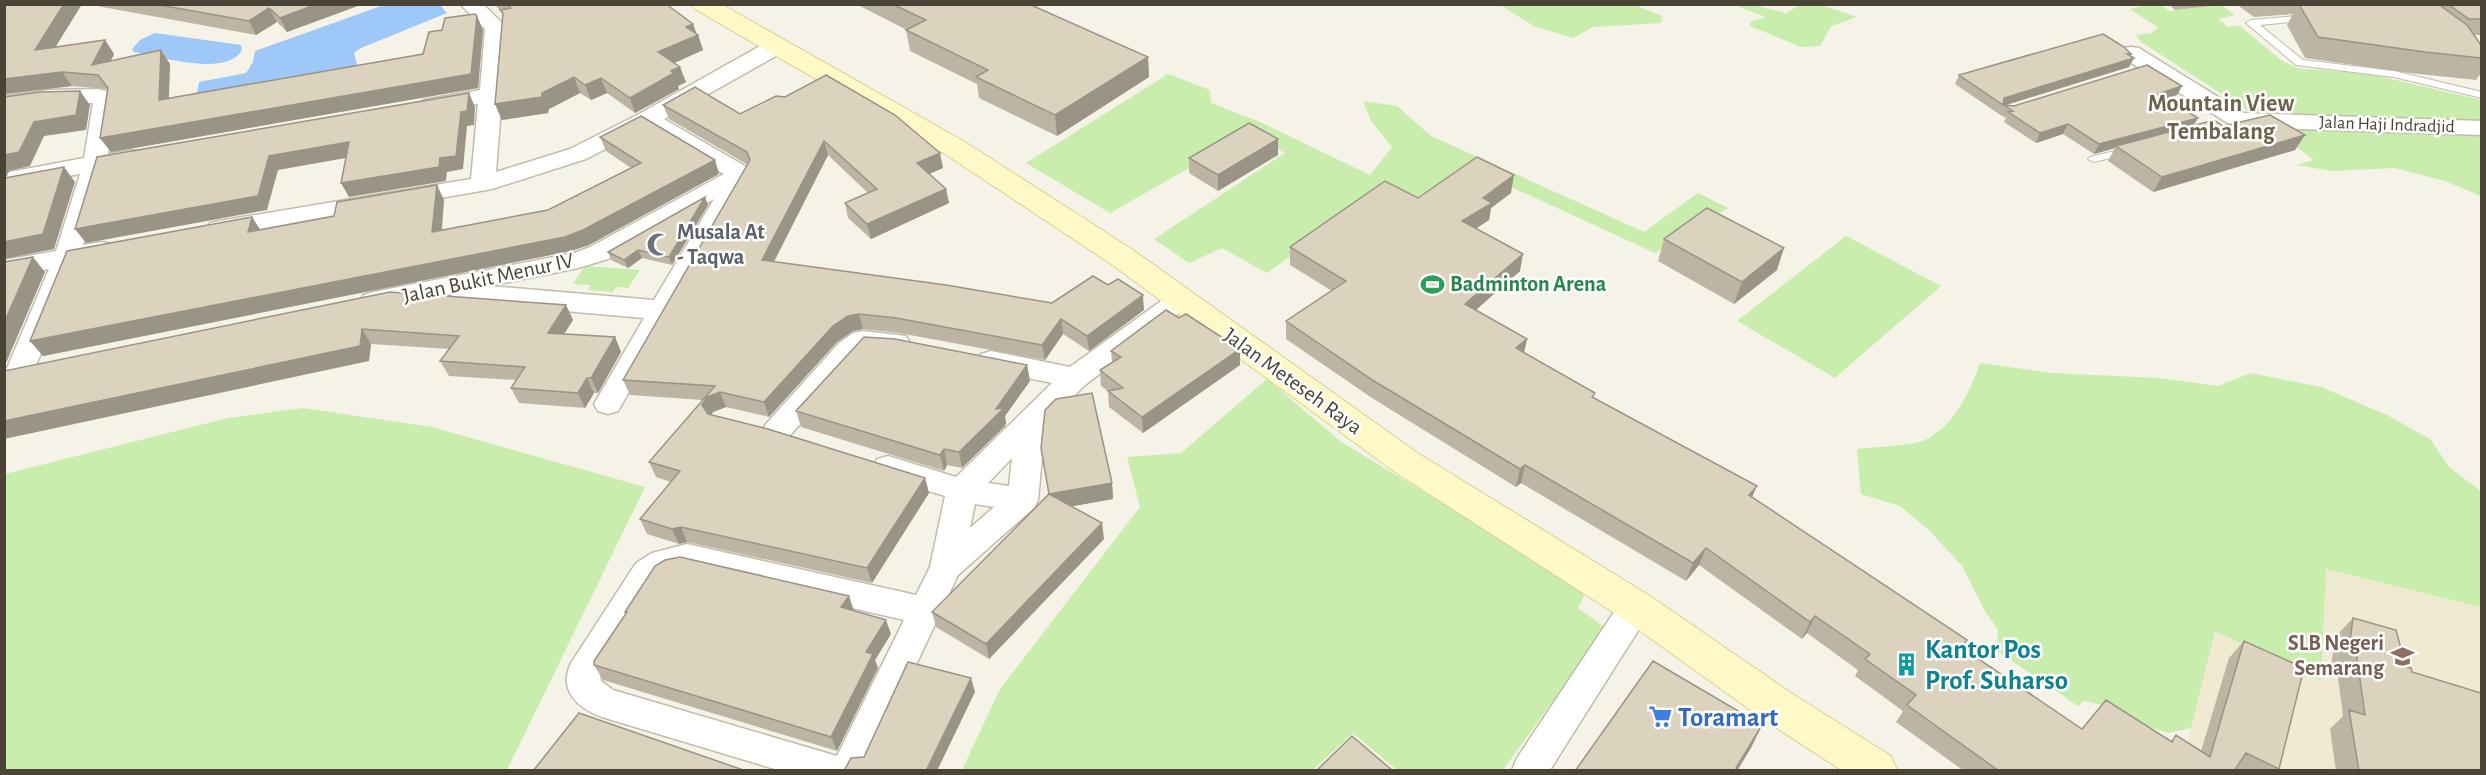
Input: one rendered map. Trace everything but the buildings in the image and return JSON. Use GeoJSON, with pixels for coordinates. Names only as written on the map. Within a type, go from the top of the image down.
{"type":"FeatureCollection","features":[{"type":"Feature","properties":{"kind":"main road","name":"Jalan Meteseh Raya"},"geometry":{"type":"LineString","coordinates":[[703,4],[955,148],[1122,257],[1407,463],[1636,607],[1777,706],[1876,771]]}},
{"type":"Feature","properties":{"kind":"street"},"geometry":{"type":"LineString","coordinates":[[470,4],[496,28],[483,184]]}},
{"type":"Feature","properties":{"kind":"street"},"geometry":{"type":"LineString","coordinates":[[192,234],[483,184],[578,154],[647,119],[775,47]]}},
{"type":"Feature","properties":{"kind":"street","name":"Jalan Haji Indradjid"},"geometry":{"type":"LineString","coordinates":[[2141,63],[2234,122],[2481,128]]}},
{"type":"Feature","properties":{"kind":"street"},"geometry":{"type":"LineString","coordinates":[[408,109],[489,94]]}},
{"type":"Feature","properties":{"kind":"street"},"geometry":{"type":"LineString","coordinates":[[4,103],[50,97],[98,96],[104,102],[95,164],[67,257],[22,373]]}},
{"type":"Feature","properties":{"kind":"street"},"geometry":{"type":"LineString","coordinates":[[608,404],[741,174],[647,119]]}},
{"type":"Feature","properties":{"kind":"street"},"geometry":{"type":"LineString","coordinates":[[4,180],[153,153]]}},
{"type":"Feature","properties":{"kind":"street","name":"Jalan Bukit Menur IV"},"geometry":{"type":"LineString","coordinates":[[344,306],[579,260],[599,253],[741,174]]}},
{"type":"Feature","properties":{"kind":"street"},"geometry":{"type":"LineString","coordinates":[[4,269],[124,246]]}},
{"type":"Feature","properties":{"kind":"street"},"geometry":{"type":"LineString","coordinates":[[423,292],[456,292],[661,310]]}},
{"type":"Feature","properties":{"kind":"street"},"geometry":{"type":"LineString","coordinates":[[849,771],[946,567],[962,490],[1075,378],[1181,299]]}},
{"type":"Feature","properties":{"kind":"street"},"geometry":{"type":"LineString","coordinates":[[776,432],[849,350],[863,340],[923,348]]}},
{"type":"Feature","properties":{"kind":"street"},"geometry":{"type":"LineString","coordinates":[[969,357],[1075,378]]}},
{"type":"Feature","properties":{"kind":"street"},"geometry":{"type":"LineString","coordinates":[[946,567],[1023,501],[1031,421]]}},
{"type":"Feature","properties":{"kind":"street"},"geometry":{"type":"LineString","coordinates":[[746,425],[809,442]]}},
{"type":"Feature","properties":{"kind":"street"},"geometry":{"type":"LineString","coordinates":[[864,459],[962,490],[1023,501]]}},
{"type":"Feature","properties":{"kind":"street"},"geometry":{"type":"LineString","coordinates":[[831,771],[602,702],[584,688],[583,674],[647,572],[663,562],[687,557],[925,612]]}},
{"type":"Feature","properties":{"kind":"street"},"geometry":{"type":"LineString","coordinates":[[1530,771],[1636,607]]}},
{"type":"Feature","properties":{"kind":"lane"},"geometry":{"type":"LineString","coordinates":[[2313,17],[2251,23],[2300,63],[2394,74],[2481,95]]}},
{"type":"Feature","properties":{"kind":"lane"},"geometry":{"type":"LineString","coordinates":[[2094,159],[2139,147]]}},
{"type":"Feature","properties":{"kind":"shaded area","name":"SLB Negeri Semarang"},"geometry":{"type":"Polygon","coordinates":[[[2326,569],[2481,607],[2481,770],[2211,770],[2184,756],[2215,631],[2321,681],[2326,569]]]}},
{"type":"Feature","properties":{"kind":"green space"},"geometry":{"type":"Polygon","coordinates":[[[1810,4],[1857,17],[1831,26],[1820,46],[1801,47],[1750,26],[1750,22],[1766,17],[1734,5],[1753,5],[1786,13],[1800,5],[1810,4]]]}},
{"type":"Feature","properties":{"kind":"green space"},"geometry":{"type":"Polygon","coordinates":[[[2154,4],[2161,5],[2169,11],[2221,5],[2235,15],[2218,19],[2228,27],[2240,26],[2281,60],[2297,68],[2370,74],[2481,100],[2481,196],[2445,181],[2394,168],[2332,171],[2296,165],[2314,160],[2250,112],[2141,42],[2136,35],[2152,33],[2158,27],[2129,9],[2154,4]]]}},
{"type":"Feature","properties":{"kind":"green space"},"geometry":{"type":"Polygon","coordinates":[[[1500,5],[1635,5],[1662,16],[1661,23],[1593,27],[1573,38],[1534,26],[1500,5]]]}},
{"type":"Feature","properties":{"kind":"green space"},"geometry":{"type":"Polygon","coordinates":[[[1168,74],[1210,90],[1211,103],[1260,122],[1370,175],[1392,147],[1371,121],[1363,101],[1397,106],[1431,136],[1644,232],[1698,193],[1728,208],[1655,253],[1470,168],[1445,222],[1382,191],[1267,273],[1222,248],[1189,263],[1154,239],[1285,153],[1251,133],[1110,213],[1026,163],[1168,74]]]}},
{"type":"Feature","properties":{"kind":"green space"},"geometry":{"type":"Polygon","coordinates":[[[1846,236],[1941,286],[1835,378],[1737,321],[1846,236]]]}},
{"type":"Feature","properties":{"kind":"green space"},"geometry":{"type":"Polygon","coordinates":[[[585,266],[640,270],[628,288],[616,287],[613,292],[588,290],[591,285],[573,284],[585,266]]]}},
{"type":"Feature","properties":{"kind":"green space"},"geometry":{"type":"Polygon","coordinates":[[[1980,363],[2052,373],[2159,378],[2218,386],[2251,373],[2321,387],[2387,415],[2430,439],[2450,468],[2481,491],[2481,607],[2326,569],[2321,681],[2215,631],[2191,728],[2169,733],[2130,721],[2118,709],[2084,701],[2078,706],[1997,651],[1998,630],[1985,611],[1962,566],[1929,530],[1900,506],[1861,494],[1857,449],[1912,444],[1936,433],[1960,407],[1980,363]]]}},
{"type":"Feature","properties":{"kind":"green space"},"geometry":{"type":"Polygon","coordinates":[[[1267,379],[1340,441],[1586,591],[1578,608],[1606,628],[1503,770],[1397,770],[1353,733],[1313,770],[962,770],[1000,689],[1140,507],[1127,457],[1181,453],[1267,379]]]}},
{"type":"Feature","properties":{"kind":"green space"},"geometry":{"type":"Polygon","coordinates":[[[303,408],[432,427],[645,487],[507,770],[5,770],[5,474],[228,418],[303,408]]]}},
{"type":"Feature","properties":{"kind":"water"},"geometry":{"type":"Polygon","coordinates":[[[384,5],[440,5],[447,13],[361,48],[354,53],[358,68],[197,94],[199,82],[246,73],[253,62],[255,51],[384,5]]]}},
{"type":"Feature","properties":{"kind":"water"},"geometry":{"type":"Polygon","coordinates":[[[155,33],[241,45],[242,50],[234,58],[222,63],[208,64],[175,61],[134,52],[132,49],[140,40],[155,33]]]}},
{"type":"Feature","properties":{"kind":"place","name":"Musala At - Taqwa"},"geometry":{"type":"Point","coordinates":[659,245]}},
{"type":"Feature","properties":{"kind":"place","name":"Badminton Arena"},"geometry":{"type":"Point","coordinates":[1432,284]}},
{"type":"Feature","properties":{"kind":"place","name":"SLB Negeri Semarang"},"geometry":{"type":"Point","coordinates":[2402,656]}},
{"type":"Feature","properties":{"kind":"place","name":"Kantor Pos Prof. Suharso"},"geometry":{"type":"Point","coordinates":[1907,665]}},
{"type":"Feature","properties":{"kind":"place","name":"Toramart"},"geometry":{"type":"Point","coordinates":[1660,717]}},
{"type":"Feature","properties":{"kind":"district","name":"Mountain View Tembalang"},"geometry":{"type":"Point","coordinates":[2221,118]}}]}
